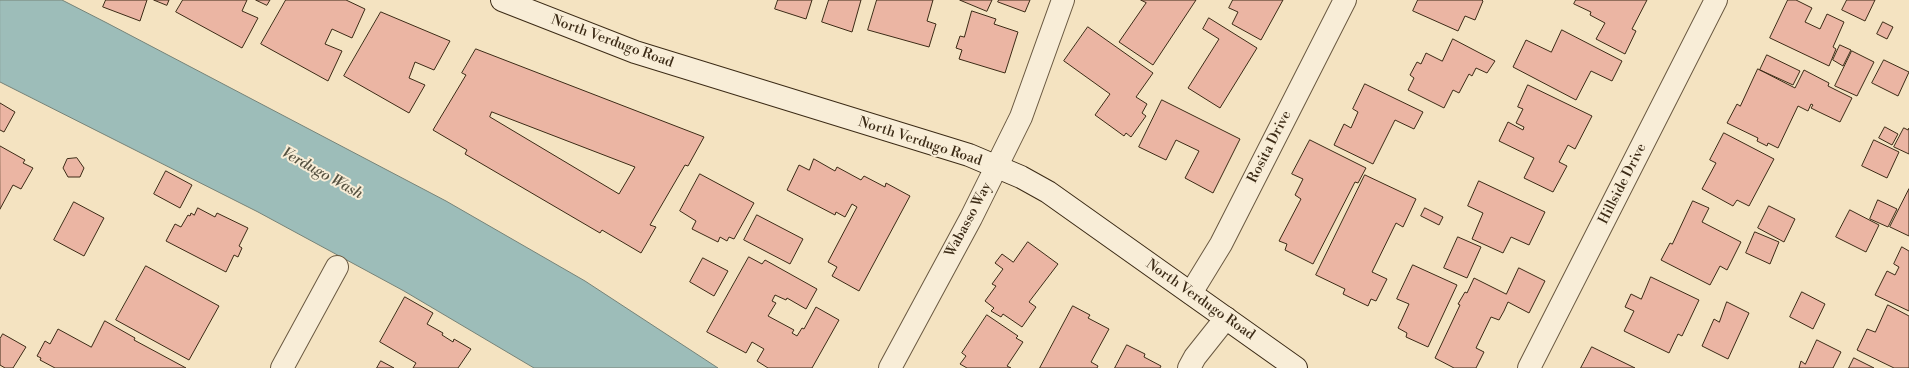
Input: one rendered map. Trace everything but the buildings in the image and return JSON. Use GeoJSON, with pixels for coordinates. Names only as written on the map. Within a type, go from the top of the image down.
{"type":"FeatureCollection","features":[{"type":"Feature","properties":{"kind":"street","name":"North Verdugo Road"},"geometry":{"type":"LineString","coordinates":[[502,0],[635,52],[969,155],[1021,177],[1048,192],[1296,368]]}},
{"type":"Feature","properties":{"kind":"street","name":"Wabasso Way"},"geometry":{"type":"LineString","coordinates":[[890,368],[997,168],[1021,117],[1063,0]]}},
{"type":"Feature","properties":{"kind":"street","name":"Rosita Drive"},"geometry":{"type":"LineString","coordinates":[[1191,293],[1221,244],[1345,0]]}},
{"type":"Feature","properties":{"kind":"street","name":"Hillside Drive"},"geometry":{"type":"LineString","coordinates":[[1530,368],[1716,0]]}},
{"type":"Feature","properties":{"kind":"street"},"geometry":{"type":"LineString","coordinates":[[282,368],[337,267]]}},
{"type":"Feature","properties":{"kind":"street"},"geometry":{"type":"LineString","coordinates":[[1189,368],[1195,357],[1226,318]]}},
{"type":"Feature","properties":{"kind":"water","name":"Verdugo Wash"},"geometry":{"type":"Polygon","coordinates":[[[0,0],[62,0],[107,23],[446,201],[585,281],[718,368],[534,368],[404,291],[258,212],[0,82],[0,0]]]}}]}
